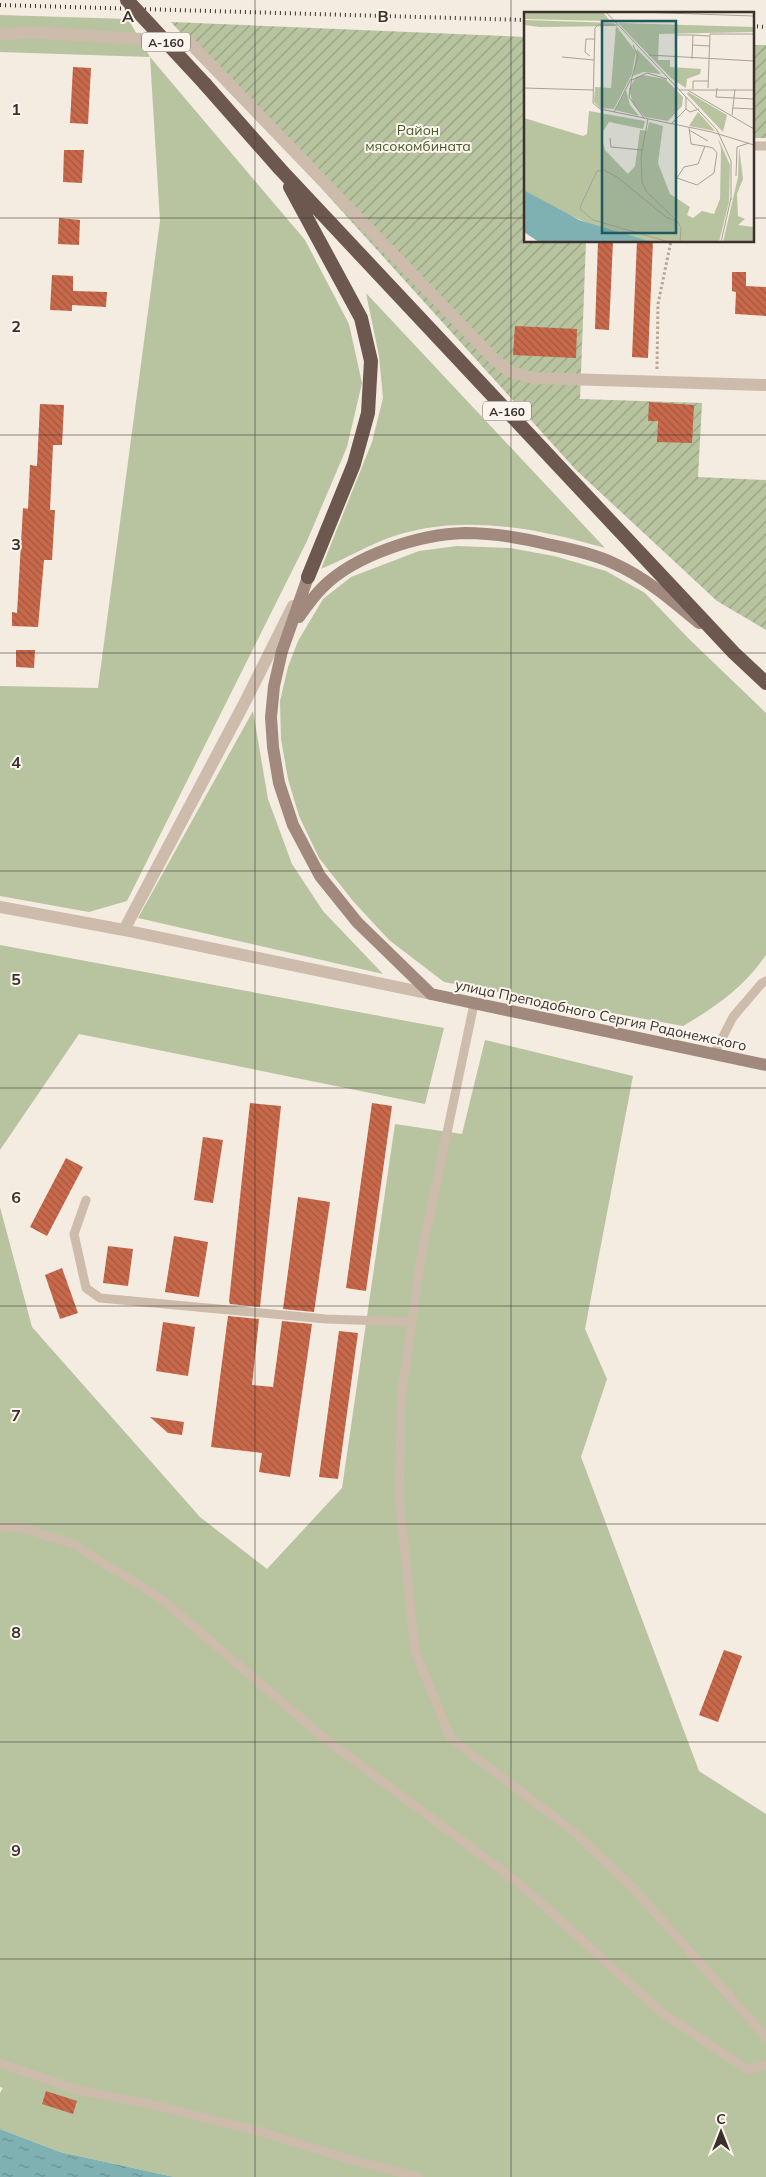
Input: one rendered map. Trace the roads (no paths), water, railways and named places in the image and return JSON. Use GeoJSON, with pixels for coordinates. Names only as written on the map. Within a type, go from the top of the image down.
{"type":"FeatureCollection","features":[{"type":"Feature","properties":{"kind":"highway","name":"А-160"},"geometry":{"type":"LineString","coordinates":[[127,0],[280,168],[734,653],[766,683]]}},
{"type":"Feature","properties":{"kind":"highway"},"geometry":{"type":"LineString","coordinates":[[280,168],[361,318],[371,362],[368,413],[354,464],[308,577]]}},
{"type":"Feature","properties":{"kind":"main road"},"geometry":{"type":"LineString","coordinates":[[291,630],[323,587],[339,574],[385,550],[439,536],[465,533],[535,541],[612,562],[645,581],[734,653]]}},
{"type":"Feature","properties":{"kind":"main road"},"geometry":{"type":"LineString","coordinates":[[308,577],[291,630],[282,651],[274,686],[270,717],[279,783],[293,825],[320,876],[357,922],[431,994]]}},
{"type":"Feature","properties":{"kind":"main road","name":"улица Преподобного Сергия Радонежского"},"geometry":{"type":"LineString","coordinates":[[431,994],[766,1065]]}},
{"type":"Feature","properties":{"kind":"street"},"geometry":{"type":"LineString","coordinates":[[0,35],[28,32],[189,42],[494,359],[509,371],[533,378],[766,385]]}},
{"type":"Feature","properties":{"kind":"street"},"geometry":{"type":"LineString","coordinates":[[124,930],[246,700],[308,577]]}},
{"type":"Feature","properties":{"kind":"street"},"geometry":{"type":"LineString","coordinates":[[246,700],[282,651]]}},
{"type":"Feature","properties":{"kind":"street"},"geometry":{"type":"LineString","coordinates":[[0,907],[124,930],[431,994]]}},
{"type":"Feature","properties":{"kind":"lane"},"geometry":{"type":"LineString","coordinates":[[714,1054],[733,1017],[762,982],[766,981]]}},
{"type":"Feature","properties":{"kind":"lane"},"geometry":{"type":"LineString","coordinates":[[474,1004],[424,1242],[402,1390],[400,1506],[415,1652],[451,1739],[574,1832],[634,1888],[766,2038]]}},
{"type":"Feature","properties":{"kind":"lane"},"geometry":{"type":"LineString","coordinates":[[86,1200],[74,1234],[86,1288],[100,1298],[326,1319],[412,1322]]}},
{"type":"Feature","properties":{"kind":"lane"},"geometry":{"type":"LineString","coordinates":[[0,1527],[22,1528],[73,1544],[160,1598],[324,1738],[520,1884],[660,2011],[748,2070],[766,2065]]}},
{"type":"Feature","properties":{"kind":"lane"},"geometry":{"type":"LineString","coordinates":[[0,2063],[77,2090],[154,2105],[261,2132],[348,2159],[419,2177]]}},
{"type":"Feature","properties":{"kind":"water"},"geometry":{"type":"Polygon","coordinates":[[[0,2129],[60,2152],[174,2177],[0,2177],[0,2129]]]}},
{"type":"Feature","properties":{"kind":"railway"},"geometry":{"type":"LineString","coordinates":[[0,5],[524,20]]}},
{"type":"Feature","properties":{"kind":"railway"},"geometry":{"type":"LineString","coordinates":[[754,26],[766,27]]}},
{"type":"Feature","properties":{"kind":"park label","name":"Район мясокомбината"},"geometry":{"type":"Point","coordinates":[418,138]}}]}
